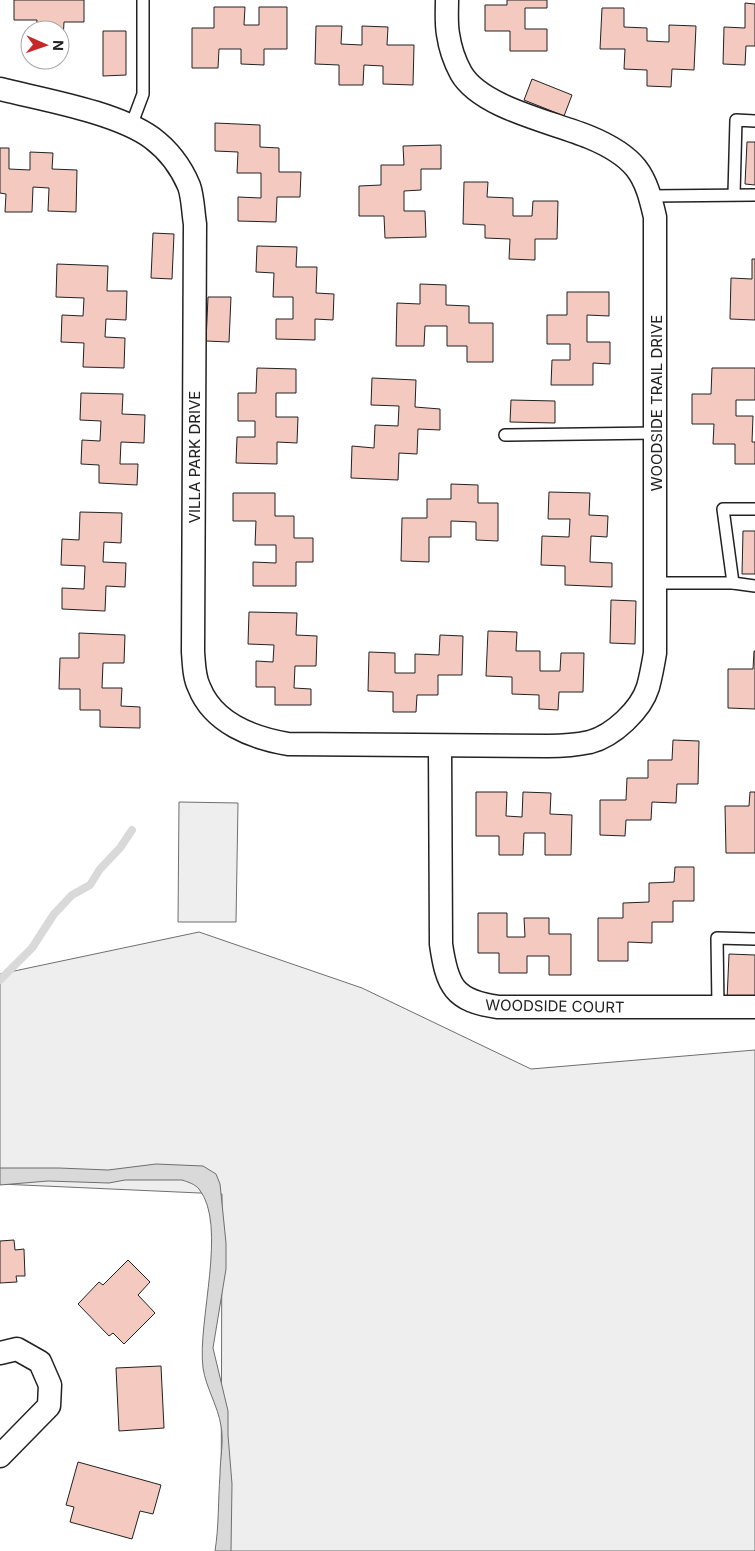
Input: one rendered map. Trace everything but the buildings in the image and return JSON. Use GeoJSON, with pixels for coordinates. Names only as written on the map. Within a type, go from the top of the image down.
{"type":"FeatureCollection","features":[{"type":"Feature","properties":{"kind":"street","name":"WOODSIDE TRAIL DRIVE"},"geometry":{"type":"LineString","coordinates":[[440,746],[570,745],[592,741],[622,724],[636,708],[647,690],[655,653],[656,217],[650,196],[636,168],[621,154],[606,145],[500,104],[478,92],[462,75],[452,54],[447,32],[447,0]]}},
{"type":"Feature","properties":{"kind":"street","name":"VILLA PARK DRIVE"},"geometry":{"type":"LineString","coordinates":[[0,88],[80,109],[131,126],[152,139],[177,163],[190,188],[195,224],[193,652],[198,687],[207,702],[219,716],[249,733],[270,741],[304,745],[440,746]]}},
{"type":"Feature","properties":{"kind":"street","name":"WOODSIDE COURT"},"geometry":{"type":"LineString","coordinates":[[440,746],[441,944],[444,966],[450,983],[458,993],[482,1005],[498,1008],[755,1007]]}},
{"type":"Feature","properties":{"kind":"street"},"geometry":{"type":"LineString","coordinates":[[0,1353],[17,1350],[40,1362],[50,1385],[49,1406],[0,1456]]}},
{"type":"Feature","properties":{"kind":"lane"},"geometry":{"type":"LineString","coordinates":[[131,126],[144,94],[143,0]]}},
{"type":"Feature","properties":{"kind":"lane"},"geometry":{"type":"LineString","coordinates":[[734,194],[736,120],[755,121]]}},
{"type":"Feature","properties":{"kind":"lane"},"geometry":{"type":"LineString","coordinates":[[650,196],[755,195]]}},
{"type":"Feature","properties":{"kind":"lane"},"geometry":{"type":"LineString","coordinates":[[505,435],[656,433]]}},
{"type":"Feature","properties":{"kind":"lane"},"geometry":{"type":"LineString","coordinates":[[733,583],[724,509],[755,509]]}},
{"type":"Feature","properties":{"kind":"lane"},"geometry":{"type":"LineString","coordinates":[[655,583],[733,583],[755,586]]}},
{"type":"Feature","properties":{"kind":"lane"},"geometry":{"type":"LineString","coordinates":[[718,1007],[717,938],[755,939]]}},
{"type":"Feature","properties":{"kind":"shaded area"},"geometry":{"type":"Polygon","coordinates":[[[179,802],[238,803],[236,922],[178,922],[179,802]]]}},
{"type":"Feature","properties":{"kind":"shaded area"},"geometry":{"type":"Polygon","coordinates":[[[199,932],[362,988],[531,1069],[755,1050],[755,1551],[221,1551],[222,1194],[0,1184],[0,974],[199,932]]]}},
{"type":"Feature","properties":{"kind":"shaded area"},"geometry":{"type":"Polygon","coordinates":[[[156,1164],[203,1166],[216,1174],[220,1184],[226,1243],[226,1269],[213,1348],[228,1411],[232,1484],[231,1551],[215,1551],[222,1432],[203,1368],[202,1349],[210,1275],[211,1226],[207,1205],[199,1189],[193,1184],[182,1180],[125,1180],[109,1183],[48,1181],[0,1185],[0,1168],[108,1170],[156,1164]]]}},
{"type":"Feature","properties":{"kind":"waterway"},"geometry":{"type":"LineString","coordinates":[[0,980],[32,948],[54,914],[72,895],[90,885],[100,869],[120,848],[132,830]]}}]}
